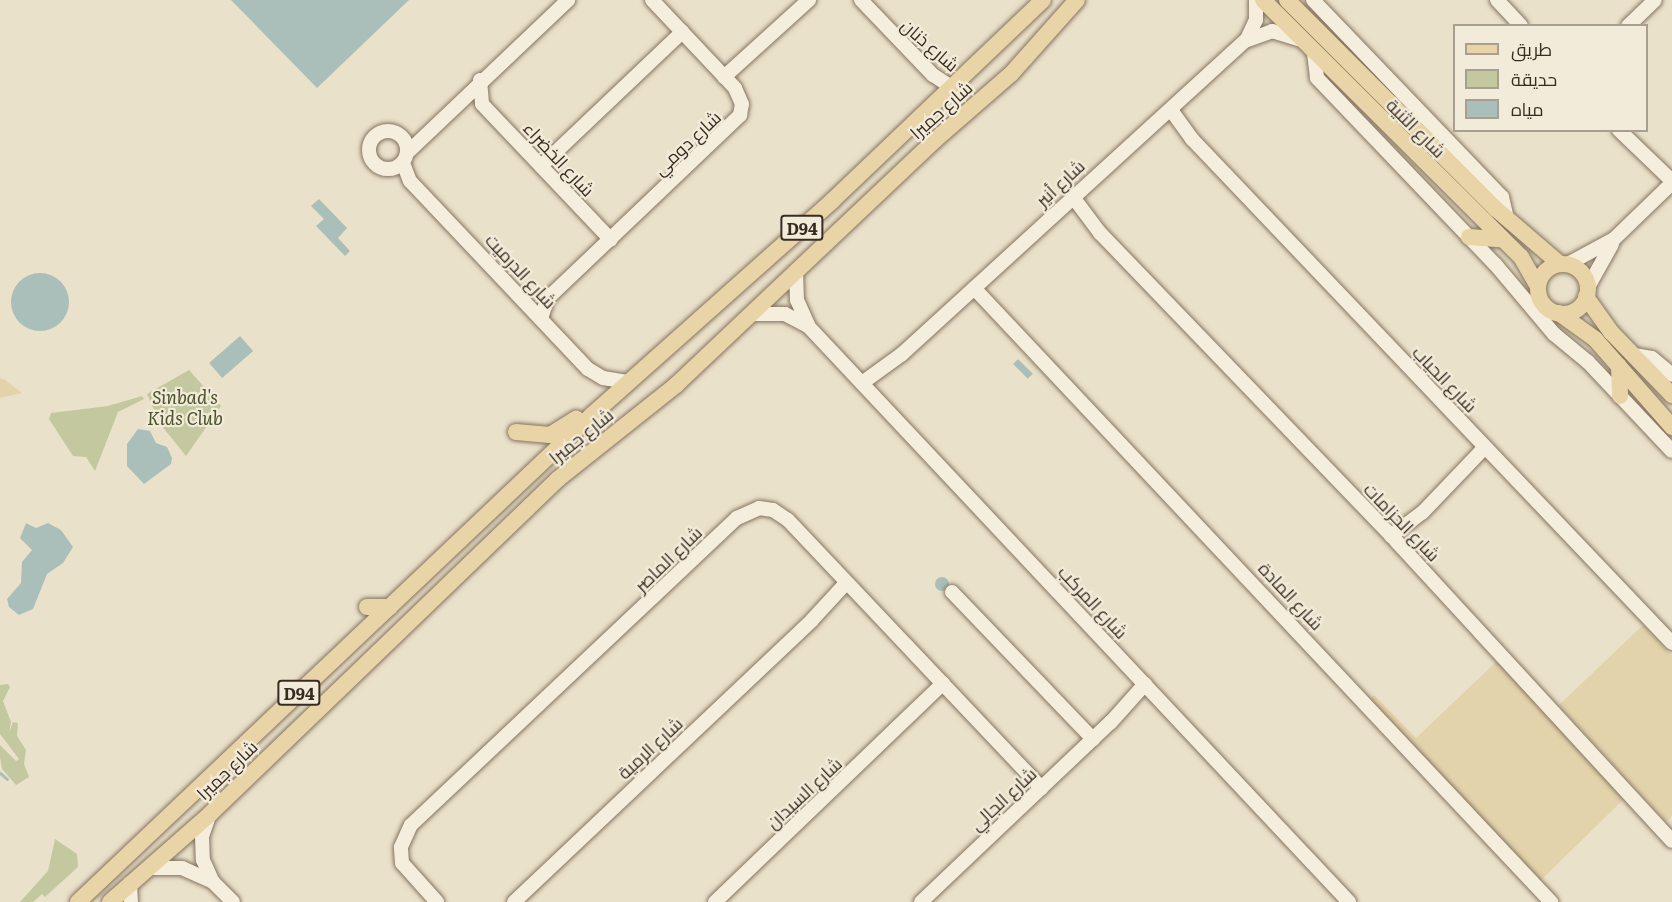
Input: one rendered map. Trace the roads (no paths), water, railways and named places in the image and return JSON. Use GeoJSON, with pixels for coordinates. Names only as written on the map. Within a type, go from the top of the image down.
{"type":"FeatureCollection","features":[{"type":"Feature","properties":{"kind":"main road","name":"شارع جميرا"},"geometry":{"type":"LineString","coordinates":[[78,902],[612,397],[953,88],[1043,0]]}},
{"type":"Feature","properties":{"kind":"main road","name":"شارع جميرا"},"geometry":{"type":"LineString","coordinates":[[110,902],[210,814],[509,525],[579,461],[676,385],[1011,74],[1077,0]]}},
{"type":"Feature","properties":{"kind":"main road","name":"شارع الثنية"},"geometry":{"type":"LineString","coordinates":[[1263,0],[1526,263],[1538,286]]}},
{"type":"Feature","properties":{"kind":"main road","name":"شارع الثنية"},"geometry":{"type":"LineString","coordinates":[[1287,0],[1507,218],[1564,264]]}},
{"type":"Feature","properties":{"kind":"main road"},"geometry":{"type":"LineString","coordinates":[[1469,237],[1500,239]]}},
{"type":"Feature","properties":{"kind":"main road"},"geometry":{"type":"LineString","coordinates":[[1672,395],[1634,355],[1587,292],[1581,272],[1564,264],[1548,269],[1538,286],[1541,301],[1590,334],[1672,426]]}},
{"type":"Feature","properties":{"kind":"main road"},"geometry":{"type":"LineString","coordinates":[[1560,313],[1575,310],[1587,292]]}},
{"type":"Feature","properties":{"kind":"main road"},"geometry":{"type":"LineString","coordinates":[[1619,366],[1620,396]]}},
{"type":"Feature","properties":{"kind":"main road"},"geometry":{"type":"LineString","coordinates":[[579,461],[574,455],[574,447],[604,418],[612,397]]}},
{"type":"Feature","properties":{"kind":"main road"},"geometry":{"type":"LineString","coordinates":[[516,432],[541,436],[554,434],[597,402],[612,397]]}},
{"type":"Feature","properties":{"kind":"main road"},"geometry":{"type":"LineString","coordinates":[[509,525],[518,504],[546,476],[543,462]]}},
{"type":"Feature","properties":{"kind":"main road"},"geometry":{"type":"LineString","coordinates":[[367,608],[390,607]]}},
{"type":"Feature","properties":{"kind":"street"},"geometry":{"type":"LineString","coordinates":[[480,80],[470,84],[423,128],[401,135],[388,131],[377,134],[369,151],[373,162],[382,169],[394,169],[480,80],[568,0]]}},
{"type":"Feature","properties":{"kind":"street","name":"شارع دومي"},"geometry":{"type":"LineString","coordinates":[[542,319],[548,299],[737,121],[740,98],[724,77],[652,0]]}},
{"type":"Feature","properties":{"kind":"street"},"geometry":{"type":"LineString","coordinates":[[724,77],[809,0]]}},
{"type":"Feature","properties":{"kind":"street","name":"شارع أنير"},"geometry":{"type":"LineString","coordinates":[[865,386],[902,355],[1245,41],[1254,25],[1256,0]]}},
{"type":"Feature","properties":{"kind":"street"},"geometry":{"type":"LineString","coordinates":[[1313,0],[1502,197],[1507,218]]}},
{"type":"Feature","properties":{"kind":"street"},"geometry":{"type":"LineString","coordinates":[[1497,0],[1519,24]]}},
{"type":"Feature","properties":{"kind":"street"},"geometry":{"type":"LineString","coordinates":[[1630,24],[1656,0]]}},
{"type":"Feature","properties":{"kind":"street","name":"شارع ذنان"},"geometry":{"type":"LineString","coordinates":[[865,1],[933,75],[953,88]]}},
{"type":"Feature","properties":{"kind":"street","name":"شارع أنير"},"geometry":{"type":"LineString","coordinates":[[1245,41],[1272,31],[1301,40]]}},
{"type":"Feature","properties":{"kind":"street"},"geometry":{"type":"LineString","coordinates":[[541,166],[682,32]]}},
{"type":"Feature","properties":{"kind":"street"},"geometry":{"type":"LineString","coordinates":[[1314,53],[1317,78],[1469,237],[1554,334],[1588,362],[1672,452]]}},
{"type":"Feature","properties":{"kind":"street"},"geometry":{"type":"LineString","coordinates":[[459,103],[482,104],[480,80]]}},
{"type":"Feature","properties":{"kind":"street","name":"شارع الخضراء"},"geometry":{"type":"LineString","coordinates":[[482,104],[610,240]]}},
{"type":"Feature","properties":{"kind":"street","name":"شارع الحياب"},"geometry":{"type":"LineString","coordinates":[[1168,113],[1672,643]]}},
{"type":"Feature","properties":{"kind":"street"},"geometry":{"type":"LineString","coordinates":[[1587,292],[1602,257],[1670,184],[1621,132]]}},
{"type":"Feature","properties":{"kind":"street","name":"شارع الدرميت"},"geometry":{"type":"LineString","coordinates":[[401,135],[410,181],[593,373],[629,382]]}},
{"type":"Feature","properties":{"kind":"street","name":"شارع الحزامات"},"geometry":{"type":"LineString","coordinates":[[1069,200],[1394,539],[1672,841]]}},
{"type":"Feature","properties":{"kind":"street"},"geometry":{"type":"LineString","coordinates":[[1564,264],[1621,234]]}},
{"type":"Feature","properties":{"kind":"street","name":"شارع المركب"},"geometry":{"type":"LineString","coordinates":[[796,272],[797,300],[809,327]]}},
{"type":"Feature","properties":{"kind":"street","name":"شارع المادة"},"geometry":{"type":"LineString","coordinates":[[971,292],[1201,526],[1551,902]]}},
{"type":"Feature","properties":{"kind":"street"},"geometry":{"type":"LineString","coordinates":[[526,303],[548,299]]}},
{"type":"Feature","properties":{"kind":"street","name":"شارع المركب"},"geometry":{"type":"LineString","coordinates":[[752,314],[785,314],[809,327],[1349,902]]}},
{"type":"Feature","properties":{"kind":"street"},"geometry":{"type":"LineString","coordinates":[[1634,355],[1652,358],[1672,375]]}},
{"type":"Feature","properties":{"kind":"street"},"geometry":{"type":"LineString","coordinates":[[1394,539],[1489,451]]}},
{"type":"Feature","properties":{"kind":"street","name":"شارع الماصر"},"geometry":{"type":"LineString","coordinates":[[437,902],[402,863],[401,847],[411,825],[744,513],[767,508],[783,516],[945,685],[1038,791]]}},
{"type":"Feature","properties":{"kind":"street","name":"شارع الرمية"},"geometry":{"type":"LineString","coordinates":[[513,902],[849,587]]}},
{"type":"Feature","properties":{"kind":"street"},"geometry":{"type":"LineString","coordinates":[[952,592],[1093,739]]}},
{"type":"Feature","properties":{"kind":"street","name":"شارع السيدان"},"geometry":{"type":"LineString","coordinates":[[715,902],[945,685]]}},
{"type":"Feature","properties":{"kind":"street","name":"شارع الجالي"},"geometry":{"type":"LineString","coordinates":[[921,902],[1149,688]]}},
{"type":"Feature","properties":{"kind":"street"},"geometry":{"type":"LineString","coordinates":[[210,814],[201,848],[213,882]]}},
{"type":"Feature","properties":{"kind":"street"},"geometry":{"type":"LineString","coordinates":[[148,868],[182,868],[213,882],[233,902]]}},
{"type":"Feature","properties":{"kind":"street"},"geometry":{"type":"LineString","coordinates":[[130,883],[131,902]]}},
{"type":"Feature","properties":{"kind":"water"},"geometry":{"type":"Polygon","coordinates":[[[231,0],[409,0],[317,88],[231,0]]]}},
{"type":"Feature","properties":{"kind":"water"},"geometry":{"type":"Polygon","coordinates":[[[319,199],[347,228],[338,238],[350,251],[345,256],[316,226],[324,219],[311,206],[319,199]]]}},
{"type":"Feature","properties":{"kind":"water"},"geometry":{"type":"Polygon","coordinates":[[[40,273],[51,275],[64,286],[69,302],[67,313],[56,326],[40,331],[29,329],[16,318],[11,302],[13,291],[24,278],[40,273]]]}},
{"type":"Feature","properties":{"kind":"water"},"geometry":{"type":"Polygon","coordinates":[[[240,336],[253,351],[222,378],[209,363],[240,336]]]}},
{"type":"Feature","properties":{"kind":"water"},"geometry":{"type":"Polygon","coordinates":[[[1018,359],[1033,374],[1028,379],[1013,364],[1018,359]]]}},
{"type":"Feature","properties":{"kind":"water"},"geometry":{"type":"Polygon","coordinates":[[[138,429],[150,431],[156,443],[167,447],[172,458],[171,464],[144,484],[127,466],[127,444],[138,429]]]}},
{"type":"Feature","properties":{"kind":"water"},"geometry":{"type":"Polygon","coordinates":[[[26,523],[36,528],[48,523],[61,530],[73,547],[63,563],[47,574],[33,609],[19,615],[9,607],[7,599],[21,583],[22,562],[32,550],[20,538],[26,523]]]}},
{"type":"Feature","properties":{"kind":"water"},"geometry":{"type":"Polygon","coordinates":[[[942,577],[947,579],[949,584],[947,589],[942,591],[937,589],[935,584],[937,579],[942,577]]]}},
{"type":"Feature","properties":{"kind":"waterway"},"geometry":{"type":"LineString","coordinates":[[0,773],[7,779]]}},
{"type":"Feature","properties":{"kind":"park label","name":"Sinbad's Kids Club"},"geometry":{"type":"Point","coordinates":[185,408]}}]}
